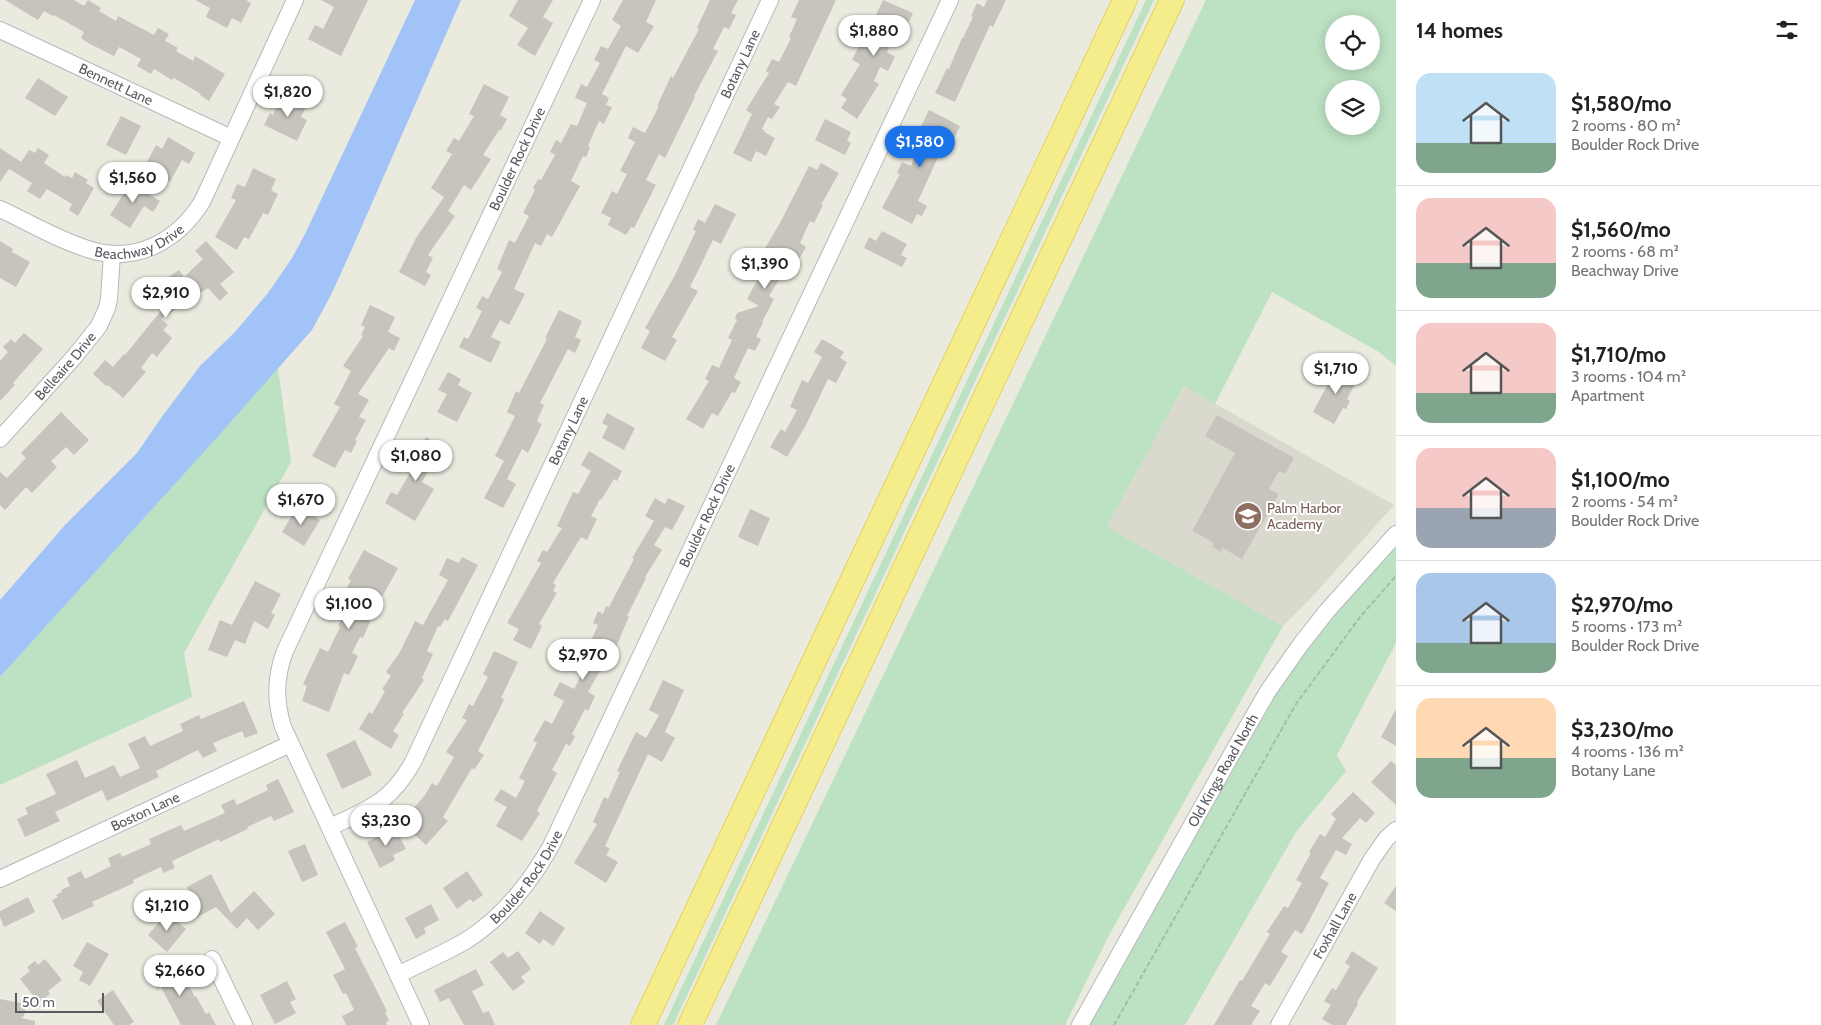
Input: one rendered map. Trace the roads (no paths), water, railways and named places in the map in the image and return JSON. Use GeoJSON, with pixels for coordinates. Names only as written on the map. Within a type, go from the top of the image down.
{"type":"FeatureCollection","features":[{"type":"Feature","properties":{"kind":"highway"},"geometry":{"type":"LineString","coordinates":[[642,1025],[1125,0]]}},
{"type":"Feature","properties":{"kind":"highway"},"geometry":{"type":"LineString","coordinates":[[690,1025],[1172,0]]}},
{"type":"Feature","properties":{"kind":"street","name":"Beachway Drive"},"geometry":{"type":"LineString","coordinates":[[0,209],[83,248],[112,254],[130,253],[151,247],[169,238],[185,225],[202,202],[295,0]]}},
{"type":"Feature","properties":{"kind":"street","name":"Boulder Rock Drive"},"geometry":{"type":"LineString","coordinates":[[421,1025],[290,744],[279,714],[276,695],[278,675],[285,652],[592,0]]}},
{"type":"Feature","properties":{"kind":"street","name":"Botany Lane"},"geometry":{"type":"LineString","coordinates":[[330,827],[381,802],[399,785],[413,762],[770,0]]}},
{"type":"Feature","properties":{"kind":"street","name":"Boulder Rock Drive"},"geometry":{"type":"LineString","coordinates":[[398,974],[454,947],[486,926],[525,886],[551,846],[950,0]]}},
{"type":"Feature","properties":{"kind":"street","name":"Bennett Lane"},"geometry":{"type":"LineString","coordinates":[[0,30],[231,138]]}},
{"type":"Feature","properties":{"kind":"street","name":"Belleaire Drive"},"geometry":{"type":"LineString","coordinates":[[0,439],[81,350],[99,326],[104,317],[109,298],[112,254]]}},
{"type":"Feature","properties":{"kind":"street","name":"Old Kings Road North"},"geometry":{"type":"LineString","coordinates":[[1080,1025],[1224,766],[1268,691],[1327,611],[1396,534]]}},
{"type":"Feature","properties":{"kind":"street","name":"Boston Lane"},"geometry":{"type":"LineString","coordinates":[[0,879],[290,744]]}},
{"type":"Feature","properties":{"kind":"street","name":"Foxhall Lane"},"geometry":{"type":"LineString","coordinates":[[1279,1025],[1372,859],[1386,839],[1396,830]]}},
{"type":"Feature","properties":{"kind":"street"},"geometry":{"type":"LineString","coordinates":[[212,959],[244,1025]]}},
{"type":"Feature","properties":{"kind":"water"},"geometry":{"type":"Polygon","coordinates":[[[415,0],[461,0],[351,251],[331,295],[312,330],[0,677],[0,600],[65,525],[137,453],[200,366],[235,332],[268,293],[292,258],[305,234],[415,0]]]}},
{"type":"Feature","properties":{"kind":"place","name":"Palm Harbor Academy"},"geometry":{"type":"Point","coordinates":[1248,516]}}]}
